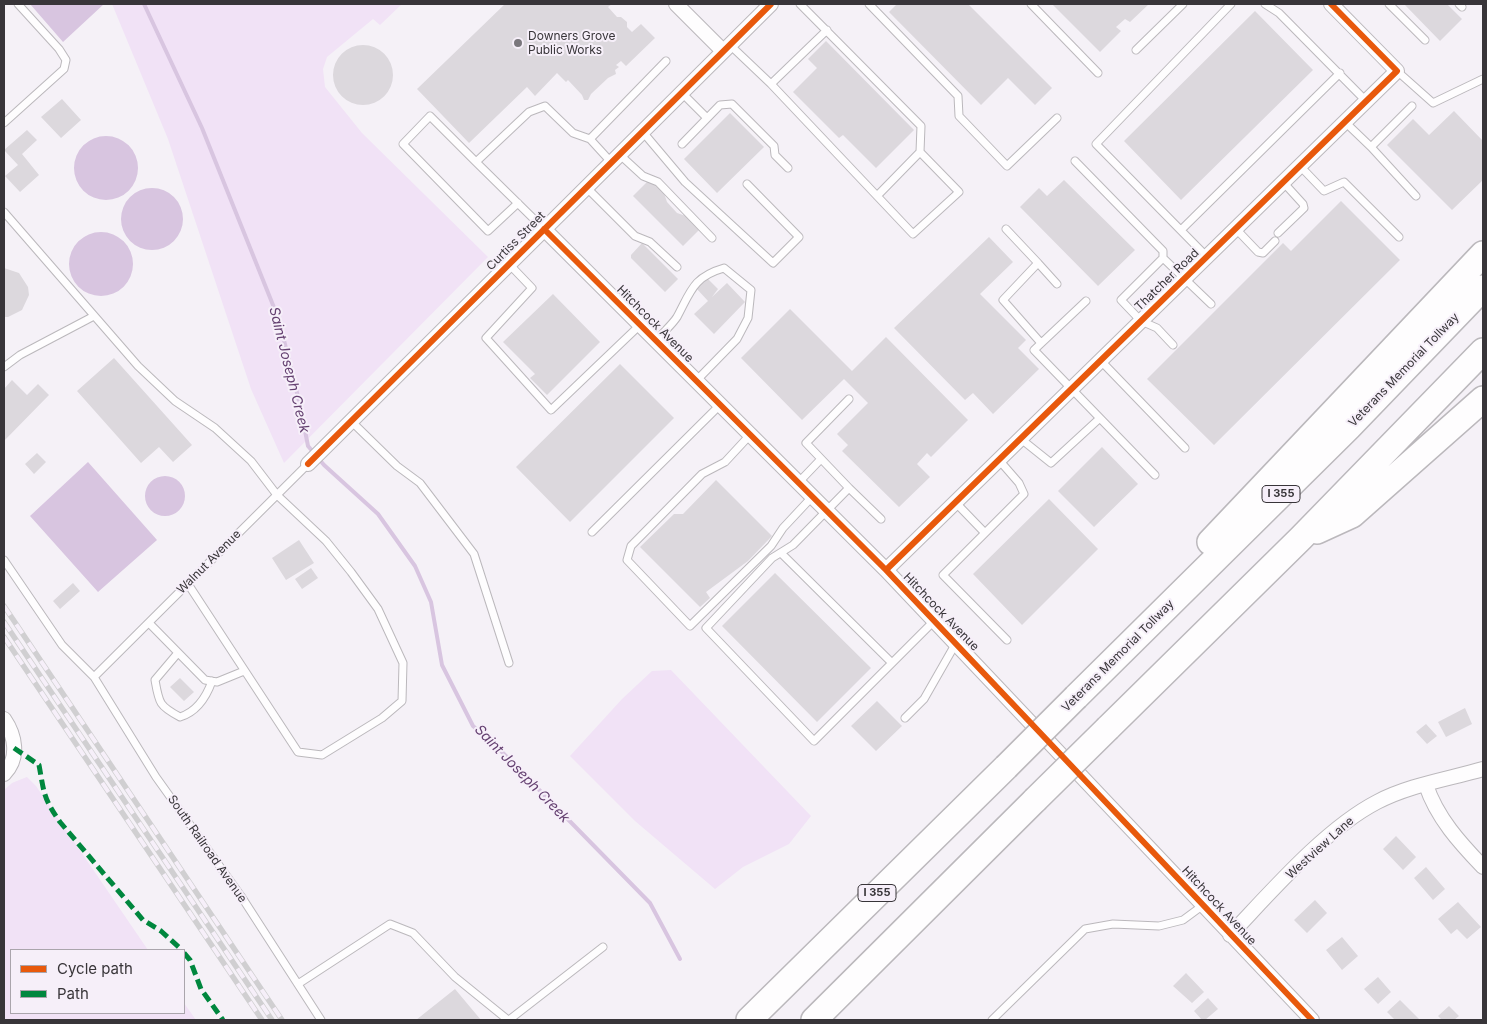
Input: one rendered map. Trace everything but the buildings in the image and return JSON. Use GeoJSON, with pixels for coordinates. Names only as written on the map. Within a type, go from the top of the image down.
{"type":"FeatureCollection","features":[{"type":"Feature","properties":{"kind":"highway"},"geometry":{"type":"LineString","coordinates":[[1103,670],[1132,625],[1483,254]]}},
{"type":"Feature","properties":{"kind":"highway","name":"Veterans Memorial Tollway"},"geometry":{"type":"LineString","coordinates":[[749,1020],[1348,427],[1483,288]]}},
{"type":"Feature","properties":{"kind":"highway"},"geometry":{"type":"LineString","coordinates":[[814,1020],[1301,538],[1483,351]]}},
{"type":"Feature","properties":{"kind":"highway"},"geometry":{"type":"LineString","coordinates":[[1301,538],[1352,515],[1483,399]]}},
{"type":"Feature","properties":{"kind":"street"},"geometry":{"type":"LineString","coordinates":[[676,4],[726,48],[771,4]]}},
{"type":"Feature","properties":{"kind":"street"},"geometry":{"type":"LineString","coordinates":[[1331,4],[1397,71]]}},
{"type":"Feature","properties":{"kind":"street","name":"Curtiss Street"},"geometry":{"type":"LineString","coordinates":[[325,448],[726,48]]}},
{"type":"Feature","properties":{"kind":"street","name":"Thatcher Road"},"geometry":{"type":"LineString","coordinates":[[886,570],[1397,71]]}},
{"type":"Feature","properties":{"kind":"street","name":"Hitchcock Avenue"},"geometry":{"type":"LineString","coordinates":[[544,229],[886,570],[1123,818],[1202,906],[1312,1020]]}},
{"type":"Feature","properties":{"kind":"street","name":"Walnut Avenue"},"geometry":{"type":"LineString","coordinates":[[308,464],[325,448]]}},
{"type":"Feature","properties":{"kind":"street"},"geometry":{"type":"LineString","coordinates":[[4,719],[14,737],[14,750],[6,771]]}},
{"type":"Feature","properties":{"kind":"street","name":"Westview Lane"},"geometry":{"type":"LineString","coordinates":[[1230,934],[1336,829],[1379,800],[1483,769]]}},
{"type":"Feature","properties":{"kind":"street"},"geometry":{"type":"LineString","coordinates":[[1426,785],[1431,802],[1444,822],[1483,868]]}},
{"type":"Feature","properties":{"kind":"lane"},"geometry":{"type":"LineString","coordinates":[[4,123],[64,69],[66,60],[59,49],[18,4]]}},
{"type":"Feature","properties":{"kind":"lane"},"geometry":{"type":"LineString","coordinates":[[800,4],[921,126],[920,152],[877,196]]}},
{"type":"Feature","properties":{"kind":"lane"},"geometry":{"type":"LineString","coordinates":[[869,4],[958,96],[959,116],[1007,166],[1058,118]]}},
{"type":"Feature","properties":{"kind":"lane"},"geometry":{"type":"LineString","coordinates":[[1031,4],[1098,73]]}},
{"type":"Feature","properties":{"kind":"lane"},"geometry":{"type":"LineString","coordinates":[[1136,50],[1184,4]]}},
{"type":"Feature","properties":{"kind":"lane"},"geometry":{"type":"LineString","coordinates":[[1207,257],[1096,144],[1231,4]]}},
{"type":"Feature","properties":{"kind":"lane"},"geometry":{"type":"LineString","coordinates":[[1264,4],[1279,13],[1366,101]]}},
{"type":"Feature","properties":{"kind":"lane"},"geometry":{"type":"LineString","coordinates":[[1389,4],[1426,40]]}},
{"type":"Feature","properties":{"kind":"lane"},"geometry":{"type":"LineString","coordinates":[[771,84],[827,30]]}},
{"type":"Feature","properties":{"kind":"lane"},"geometry":{"type":"LineString","coordinates":[[726,48],[771,84],[913,234],[959,192],[920,152]]}},
{"type":"Feature","properties":{"kind":"lane"},"geometry":{"type":"LineString","coordinates":[[590,139],[666,61]]}},
{"type":"Feature","properties":{"kind":"lane"},"geometry":{"type":"LineString","coordinates":[[1397,71],[1434,103],[1483,80]]}},
{"type":"Feature","properties":{"kind":"lane"},"geometry":{"type":"LineString","coordinates":[[1181,230],[1340,73]]}},
{"type":"Feature","properties":{"kind":"lane"},"geometry":{"type":"LineString","coordinates":[[681,92],[707,118]]}},
{"type":"Feature","properties":{"kind":"lane"},"geometry":{"type":"LineString","coordinates":[[682,144],[720,105],[732,104],[774,146],[775,155],[788,168]]}},
{"type":"Feature","properties":{"kind":"lane"},"geometry":{"type":"LineString","coordinates":[[476,162],[529,112],[545,106],[573,133],[590,139],[643,176],[658,182],[712,238]]}},
{"type":"Feature","properties":{"kind":"lane"},"geometry":{"type":"LineString","coordinates":[[1371,147],[1412,106]]}},
{"type":"Feature","properties":{"kind":"lane"},"geometry":{"type":"LineString","coordinates":[[518,203],[488,231],[403,144],[430,116],[476,162],[518,203],[544,229]]}},
{"type":"Feature","properties":{"kind":"lane"},"geometry":{"type":"LineString","coordinates":[[1345,122],[1416,196]]}},
{"type":"Feature","properties":{"kind":"lane"},"geometry":{"type":"LineString","coordinates":[[642,131],[685,182],[773,263],[799,237],[747,184]]}},
{"type":"Feature","properties":{"kind":"lane"},"geometry":{"type":"LineString","coordinates":[[1075,161],[1163,251],[1163,258],[1121,300],[1141,321],[1157,328],[1173,345]]}},
{"type":"Feature","properties":{"kind":"lane"},"geometry":{"type":"LineString","coordinates":[[1300,166],[1324,192],[1344,182],[1399,237]]}},
{"type":"Feature","properties":{"kind":"lane"},"geometry":{"type":"LineString","coordinates":[[1278,233],[1304,208],[1303,204],[1283,182]]}},
{"type":"Feature","properties":{"kind":"lane"},"geometry":{"type":"LineString","coordinates":[[586,187],[635,236],[650,242],[677,267]]}},
{"type":"Feature","properties":{"kind":"lane"},"geometry":{"type":"LineString","coordinates":[[4,212],[138,366],[176,401],[215,428],[251,461],[277,495],[326,541],[352,572],[378,609],[403,663],[402,701],[382,718],[322,755],[298,752],[188,584]]}},
{"type":"Feature","properties":{"kind":"lane"},"geometry":{"type":"LineString","coordinates":[[1006,229],[1057,284]]}},
{"type":"Feature","properties":{"kind":"lane"},"geometry":{"type":"LineString","coordinates":[[1236,229],[1258,252],[1262,253],[1276,241]]}},
{"type":"Feature","properties":{"kind":"lane"},"geometry":{"type":"LineString","coordinates":[[1163,258],[1211,304]]}},
{"type":"Feature","properties":{"kind":"lane"},"geometry":{"type":"LineString","coordinates":[[1038,263],[1003,300],[1041,343]]}},
{"type":"Feature","properties":{"kind":"lane"},"geometry":{"type":"LineString","coordinates":[[509,264],[532,288],[486,338],[551,410],[640,325]]}},
{"type":"Feature","properties":{"kind":"lane"},"geometry":{"type":"LineString","coordinates":[[656,340],[676,319],[688,292],[706,273],[724,268],[751,290],[748,318],[737,339],[696,382]]}},
{"type":"Feature","properties":{"kind":"lane"},"geometry":{"type":"LineString","coordinates":[[1086,300],[1034,350],[1155,475]]}},
{"type":"Feature","properties":{"kind":"lane"},"geometry":{"type":"LineString","coordinates":[[4,367],[20,355],[94,316]]}},
{"type":"Feature","properties":{"kind":"lane"},"geometry":{"type":"LineString","coordinates":[[1101,361],[1185,448]]}},
{"type":"Feature","properties":{"kind":"lane"},"geometry":{"type":"LineString","coordinates":[[849,399],[806,443],[881,519]]}},
{"type":"Feature","properties":{"kind":"lane"},"geometry":{"type":"LineString","coordinates":[[592,532],[720,405]]}},
{"type":"Feature","properties":{"kind":"lane"},"geometry":{"type":"LineString","coordinates":[[1021,439],[1051,462],[1100,418]]}},
{"type":"Feature","properties":{"kind":"lane"},"geometry":{"type":"LineString","coordinates":[[351,422],[397,466],[420,483],[474,554],[509,663]]}},
{"type":"Feature","properties":{"kind":"lane"},"geometry":{"type":"LineString","coordinates":[[750,435],[725,462],[702,474],[631,546],[627,560],[690,626],[771,546],[783,528],[812,497]]}},
{"type":"Feature","properties":{"kind":"lane"},"geometry":{"type":"LineString","coordinates":[[798,483],[821,459]]}},
{"type":"Feature","properties":{"kind":"lane"},"geometry":{"type":"LineString","coordinates":[[999,460],[1019,483],[1024,494],[943,575],[1007,640]]}},
{"type":"Feature","properties":{"kind":"lane","name":"Walnut Avenue"},"geometry":{"type":"LineString","coordinates":[[94,677],[308,464]]}},
{"type":"Feature","properties":{"kind":"lane"},"geometry":{"type":"LineString","coordinates":[[849,488],[793,545],[772,558],[706,628],[814,741],[934,621]]}},
{"type":"Feature","properties":{"kind":"lane"},"geometry":{"type":"LineString","coordinates":[[956,503],[985,533]]}},
{"type":"Feature","properties":{"kind":"lane"},"geometry":{"type":"LineString","coordinates":[[781,552],[892,663]]}},
{"type":"Feature","properties":{"kind":"lane","name":"South Railroad Avenue"},"geometry":{"type":"LineString","coordinates":[[4,560],[62,645],[94,677],[156,777],[241,896],[321,1020]]}},
{"type":"Feature","properties":{"kind":"lane"},"geometry":{"type":"LineString","coordinates":[[149,623],[177,654],[205,680],[217,682],[244,671]]}},
{"type":"Feature","properties":{"kind":"lane"},"geometry":{"type":"LineString","coordinates":[[905,718],[924,699],[956,643]]}},
{"type":"Feature","properties":{"kind":"lane"},"geometry":{"type":"LineString","coordinates":[[177,654],[155,680],[158,702],[170,712],[180,717],[191,713],[209,691],[212,681]]}},
{"type":"Feature","properties":{"kind":"lane"},"geometry":{"type":"LineString","coordinates":[[992,1020],[1085,929],[1113,924],[1159,926],[1183,920],[1202,906]]}},
{"type":"Feature","properties":{"kind":"lane"},"geometry":{"type":"LineString","coordinates":[[298,984],[390,924],[413,933],[455,977],[508,1020],[603,947]]}},
{"type":"Feature","properties":{"kind":"shaded area"},"geometry":{"type":"Polygon","coordinates":[[[30,4],[104,4],[63,42],[30,4]]]}},
{"type":"Feature","properties":{"kind":"shaded area"},"geometry":{"type":"Polygon","coordinates":[[[112,4],[402,4],[380,25],[373,19],[327,57],[323,69],[325,87],[362,133],[488,257],[284,463],[251,389],[168,139],[112,4]]]}},
{"type":"Feature","properties":{"kind":"shaded area"},"geometry":{"type":"Polygon","coordinates":[[[106,136],[124,142],[132,150],[138,168],[132,186],[124,194],[106,200],[88,194],[80,186],[74,168],[80,150],[88,142],[106,136]]]}},
{"type":"Feature","properties":{"kind":"shaded area"},"geometry":{"type":"Polygon","coordinates":[[[146,188],[158,188],[174,197],[181,207],[183,219],[181,231],[174,241],[158,250],[146,250],[135,245],[126,236],[121,225],[121,213],[126,202],[135,193],[146,188]]]}},
{"type":"Feature","properties":{"kind":"shaded area"},"geometry":{"type":"Polygon","coordinates":[[[101,232],[119,238],[127,246],[133,264],[127,282],[119,290],[101,296],[83,290],[75,282],[69,264],[75,246],[83,238],[101,232]]]}},
{"type":"Feature","properties":{"kind":"shaded area"},"geometry":{"type":"Polygon","coordinates":[[[88,462],[157,540],[98,592],[30,516],[88,462]]]}},
{"type":"Feature","properties":{"kind":"shaded area"},"geometry":{"type":"Polygon","coordinates":[[[169,476],[176,479],[182,485],[185,496],[184,504],[176,513],[169,516],[161,516],[154,513],[146,504],[145,492],[148,485],[157,477],[169,476]]]}},
{"type":"Feature","properties":{"kind":"shaded area"},"geometry":{"type":"Polygon","coordinates":[[[671,670],[811,816],[789,844],[743,867],[715,889],[635,821],[570,756],[622,699],[652,671],[671,670]]]}},
{"type":"Feature","properties":{"kind":"shaded area"},"geometry":{"type":"Polygon","coordinates":[[[27,777],[36,786],[147,949],[10,949],[10,1014],[185,1014],[185,1004],[196,1020],[4,1020],[4,790],[12,783],[27,777]]]}},
{"type":"Feature","properties":{"kind":"waterway","name":"Saint Joseph Creek"},"geometry":{"type":"LineString","coordinates":[[144,4],[202,128],[279,320],[308,446],[324,465],[378,514],[415,566],[431,602],[442,665],[473,726],[500,750],[650,903],[680,959]]}},
{"type":"Feature","properties":{"kind":"railway"},"geometry":{"type":"LineString","coordinates":[[4,606],[282,1020]]}},
{"type":"Feature","properties":{"kind":"railway"},"geometry":{"type":"LineString","coordinates":[[4,622],[272,1020]]}},
{"type":"Feature","properties":{"kind":"railway"},"geometry":{"type":"LineString","coordinates":[[4,637],[262,1020]]}},
{"type":"Feature","properties":{"kind":"marked path"},"geometry":{"type":"LineString","coordinates":[[14,748],[39,765],[45,795],[60,822],[143,920],[161,931],[181,949]]}},
{"type":"Feature","properties":{"kind":"marked path"},"geometry":{"type":"LineString","coordinates":[[185,954],[190,960],[201,989],[223,1020]]}},
{"type":"Feature","properties":{"kind":"cycle path"},"geometry":{"type":"LineString","coordinates":[[308,464],[771,4]]}},
{"type":"Feature","properties":{"kind":"cycle path"},"geometry":{"type":"LineString","coordinates":[[886,570],[1397,71],[1331,4]]}},
{"type":"Feature","properties":{"kind":"cycle path"},"geometry":{"type":"LineString","coordinates":[[544,229],[886,570],[1312,1020]]}},
{"type":"Feature","properties":{"kind":"place","name":"Downers Grove Public Works"},"geometry":{"type":"Point","coordinates":[518,43]}}]}
